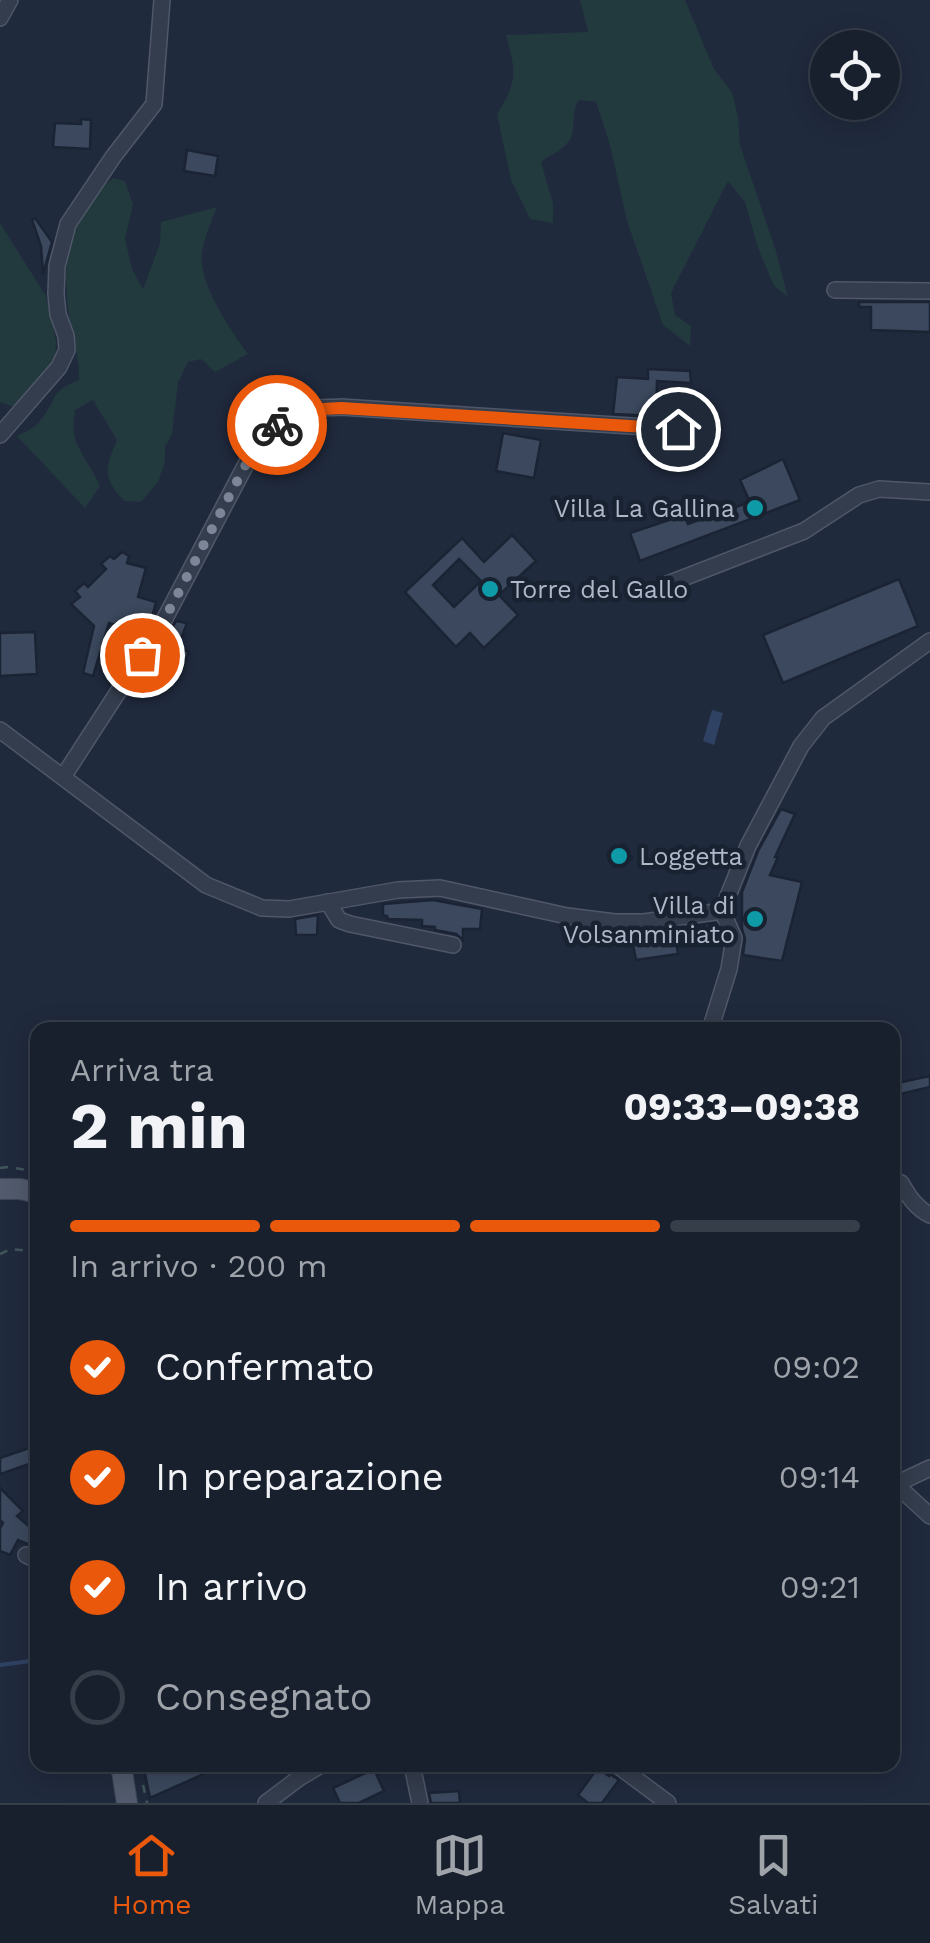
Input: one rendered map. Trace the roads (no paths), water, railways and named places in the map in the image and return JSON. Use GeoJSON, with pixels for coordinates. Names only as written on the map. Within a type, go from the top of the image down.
{"type":"FeatureCollection","features":[{"type":"Feature","properties":{"kind":"main road"},"geometry":{"type":"LineString","coordinates":[[0,1190],[30,1191]]}},
{"type":"Feature","properties":{"kind":"main road"},"geometry":{"type":"LineString","coordinates":[[122,1772],[127,1803]]}},
{"type":"Feature","properties":{"kind":"street"},"geometry":{"type":"LineString","coordinates":[[0,18],[10,0]]}},
{"type":"Feature","properties":{"kind":"street"},"geometry":{"type":"LineString","coordinates":[[0,435],[60,367],[68,350],[56,294],[57,266],[68,224],[154,104],[162,0]]}},
{"type":"Feature","properties":{"kind":"street"},"geometry":{"type":"LineString","coordinates":[[836,290],[930,291]]}},
{"type":"Feature","properties":{"kind":"street"},"geometry":{"type":"LineString","coordinates":[[62,778],[162,624],[264,433],[282,422],[306,410],[341,408],[678,429]]}},
{"type":"Feature","properties":{"kind":"street"},"geometry":{"type":"LineString","coordinates":[[666,585],[804,531],[858,496],[879,489],[930,492]]}},
{"type":"Feature","properties":{"kind":"street"},"geometry":{"type":"LineString","coordinates":[[713,1022],[730,969],[734,938],[722,911],[748,846],[800,746],[822,718],[930,642]]}},
{"type":"Feature","properties":{"kind":"street"},"geometry":{"type":"LineString","coordinates":[[0,730],[206,885],[262,908],[289,909],[398,890],[440,888],[567,916],[615,922],[722,911]]}},
{"type":"Feature","properties":{"kind":"street"},"geometry":{"type":"LineString","coordinates":[[328,902],[339,920],[350,924],[453,946]]}},
{"type":"Feature","properties":{"kind":"street"},"geometry":{"type":"LineString","coordinates":[[902,1183],[910,1200],[930,1216]]}},
{"type":"Feature","properties":{"kind":"street"},"geometry":{"type":"LineString","coordinates":[[900,1480],[930,1468]]}},
{"type":"Feature","properties":{"kind":"street"},"geometry":{"type":"LineString","coordinates":[[900,1488],[930,1516]]}},
{"type":"Feature","properties":{"kind":"street"},"geometry":{"type":"LineString","coordinates":[[266,1803],[309,1772]]}},
{"type":"Feature","properties":{"kind":"street"},"geometry":{"type":"LineString","coordinates":[[413,1772],[420,1803]]}},
{"type":"Feature","properties":{"kind":"street"},"geometry":{"type":"LineString","coordinates":[[626,1772],[668,1803]]}},
{"type":"Feature","properties":{"kind":"water"},"geometry":{"type":"Polygon","coordinates":[[[712,710],[723,713],[714,745],[703,741],[712,710]]]}},
{"type":"Feature","properties":{"kind":"waterway"},"geometry":{"type":"LineString","coordinates":[[0,1665],[30,1661]]}},
{"type":"Feature","properties":{"kind":"place","name":"Villa La Gallina"},"geometry":{"type":"Point","coordinates":[755,508]}},
{"type":"Feature","properties":{"kind":"place","name":"Torre del Gallo"},"geometry":{"type":"Point","coordinates":[490,589]}},
{"type":"Feature","properties":{"kind":"place","name":"Loggetta"},"geometry":{"type":"Point","coordinates":[619,856]}},
{"type":"Feature","properties":{"kind":"place","name":"Villa di Volsanminiato"},"geometry":{"type":"Point","coordinates":[755,919]}}]}
